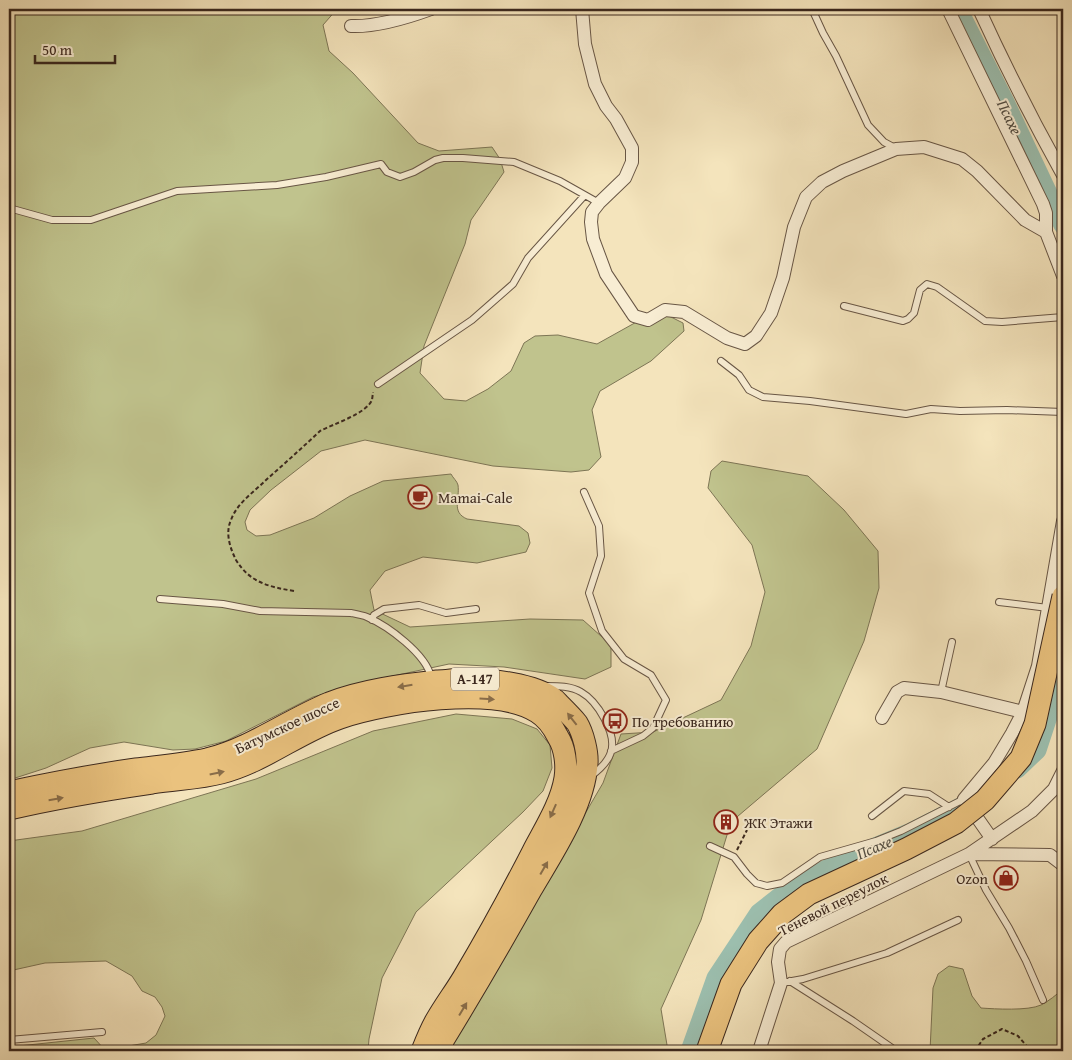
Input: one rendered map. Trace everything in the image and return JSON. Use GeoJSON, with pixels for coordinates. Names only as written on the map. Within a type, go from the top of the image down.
{"type":"FeatureCollection","features":[{"type":"Feature","properties":{"kind":"highway"},"geometry":{"type":"LineString","coordinates":[[707,1051],[732,984],[758,941],[782,914],[809,894],[906,849],[956,823],[985,800],[1021,758],[1035,724],[1056,602]]}},
{"type":"Feature","properties":{"kind":"highway","name":"Батумское шоссе"},"geometry":{"type":"LineString","coordinates":[[9,792],[80,778],[207,759],[260,739],[286,723],[332,702],[384,689],[465,679],[497,681],[538,691],[553,698],[577,723],[585,743],[588,762],[585,782],[565,832],[444,1039],[439,1051]]}},
{"type":"Feature","properties":{"kind":"highway","name":"Батумское шоссе"},"geometry":{"type":"LineString","coordinates":[[9,809],[100,791],[222,773],[249,763],[315,728],[340,718],[376,708],[426,700],[462,697],[514,702],[537,712],[548,720],[562,742],[565,777],[561,791],[551,816],[508,899],[462,980],[435,1022],[422,1051]]}},
{"type":"Feature","properties":{"kind":"street"},"geometry":{"type":"LineString","coordinates":[[351,26],[362,26],[412,16],[431,9]]}},
{"type":"Feature","properties":{"kind":"street"},"geometry":{"type":"LineString","coordinates":[[582,9],[585,44],[595,84],[632,148],[632,162],[625,178],[592,212],[593,239],[606,274],[634,316],[648,320],[665,310],[684,312],[727,338],[745,344],[756,336],[771,314],[783,278],[794,227],[806,197],[822,182],[896,149],[924,147],[962,160],[977,171],[1025,220],[1046,232]]}},
{"type":"Feature","properties":{"kind":"street"},"geometry":{"type":"LineString","coordinates":[[948,9],[1043,204],[1046,213],[1046,232],[1063,276]]}},
{"type":"Feature","properties":{"kind":"street"},"geometry":{"type":"LineString","coordinates":[[979,9],[1000,55],[1063,176]]}},
{"type":"Feature","properties":{"kind":"street"},"geometry":{"type":"LineString","coordinates":[[992,839],[964,799],[994,763],[1023,712],[1056,602],[1063,520]]}},
{"type":"Feature","properties":{"kind":"street"},"geometry":{"type":"LineString","coordinates":[[882,718],[897,692],[904,688],[941,692],[1023,712]]}},
{"type":"Feature","properties":{"kind":"street","name":"Теневой переулок"},"geometry":{"type":"LineString","coordinates":[[759,1051],[786,982],[778,962],[780,949],[786,942],[969,854],[1032,811],[1054,789],[1063,771]]}},
{"type":"Feature","properties":{"kind":"street","name":"Теневой переулок"},"geometry":{"type":"LineString","coordinates":[[969,854],[1050,855],[1063,865]]}},
{"type":"Feature","properties":{"kind":"lane"},"geometry":{"type":"LineString","coordinates":[[812,9],[868,125],[884,142],[896,149]]}},
{"type":"Feature","properties":{"kind":"lane"},"geometry":{"type":"LineString","coordinates":[[9,208],[52,220],[91,220],[177,190],[277,185],[326,177],[378,164],[381,164],[387,172],[400,177],[414,172],[435,160],[444,158],[514,162],[560,181],[599,203]]}},
{"type":"Feature","properties":{"kind":"lane"},"geometry":{"type":"LineString","coordinates":[[378,384],[472,320],[513,284],[528,258],[584,196]]}},
{"type":"Feature","properties":{"kind":"lane"},"geometry":{"type":"LineString","coordinates":[[844,306],[903,321],[914,313],[920,290],[927,284],[937,287],[985,320],[1002,322],[1063,317]]}},
{"type":"Feature","properties":{"kind":"lane"},"geometry":{"type":"LineString","coordinates":[[721,361],[738,375],[748,390],[763,397],[810,401],[906,414],[931,408],[960,411],[1063,412]]}},
{"type":"Feature","properties":{"kind":"lane"},"geometry":{"type":"LineString","coordinates":[[584,492],[600,526],[601,556],[589,593],[602,631],[624,659],[651,675],[666,700],[653,728],[643,736],[612,751]]}},
{"type":"Feature","properties":{"kind":"lane"},"geometry":{"type":"LineString","coordinates":[[160,599],[223,604],[260,611],[352,613],[366,617],[395,634],[417,652],[430,674],[431,682]]}},
{"type":"Feature","properties":{"kind":"lane"},"geometry":{"type":"LineString","coordinates":[[999,602],[1056,602]]}},
{"type":"Feature","properties":{"kind":"lane"},"geometry":{"type":"LineString","coordinates":[[372,620],[374,615],[384,608],[419,606],[446,613],[476,610]]}},
{"type":"Feature","properties":{"kind":"lane"},"geometry":{"type":"LineString","coordinates":[[941,692],[952,642]]}},
{"type":"Feature","properties":{"kind":"lane"},"geometry":{"type":"LineString","coordinates":[[527,688],[566,687],[580,692],[592,700],[604,718],[610,734],[612,751],[606,762],[585,782]]}},
{"type":"Feature","properties":{"kind":"lane"},"geometry":{"type":"LineString","coordinates":[[1054,789],[1063,779]]}},
{"type":"Feature","properties":{"kind":"lane"},"geometry":{"type":"LineString","coordinates":[[872,816],[904,791],[929,794],[949,807]]}},
{"type":"Feature","properties":{"kind":"lane"},"geometry":{"type":"LineString","coordinates":[[710,846],[734,857],[756,883],[767,886],[782,883],[820,857],[876,841],[901,831],[964,799]]}},
{"type":"Feature","properties":{"kind":"lane"},"geometry":{"type":"LineString","coordinates":[[969,854],[986,890],[1026,961],[1043,1000]]}},
{"type":"Feature","properties":{"kind":"lane"},"geometry":{"type":"LineString","coordinates":[[786,982],[803,979],[886,953],[958,920]]}},
{"type":"Feature","properties":{"kind":"lane"},"geometry":{"type":"LineString","coordinates":[[786,982],[853,1021],[892,1048]]}},
{"type":"Feature","properties":{"kind":"lane"},"geometry":{"type":"LineString","coordinates":[[9,1040],[102,1032]]}},
{"type":"Feature","properties":{"kind":"path"},"geometry":{"type":"LineString","coordinates":[[294,591],[259,583],[241,567],[232,552],[228,536],[230,521],[240,505],[320,431],[361,412],[368,406],[378,384]]}},
{"type":"Feature","properties":{"kind":"path"},"geometry":{"type":"LineString","coordinates":[[734,857],[748,830]]}},
{"type":"Feature","properties":{"kind":"path"},"geometry":{"type":"LineString","coordinates":[[975,1051],[983,1039],[1002,1029],[1018,1036],[1031,1051]]}},
{"type":"Feature","properties":{"kind":"green space"},"geometry":{"type":"Polygon","coordinates":[[[15,9],[337,9],[323,25],[329,51],[353,73],[418,143],[439,151],[492,147],[500,159],[504,172],[471,220],[465,244],[424,346],[420,373],[444,399],[466,401],[488,389],[511,371],[524,343],[535,336],[558,335],[597,344],[649,315],[669,316],[683,323],[684,331],[651,361],[600,391],[592,410],[601,457],[589,470],[571,472],[493,466],[365,440],[321,451],[271,490],[250,510],[245,522],[247,530],[256,536],[270,535],[314,518],[350,496],[383,481],[451,474],[458,485],[457,505],[459,513],[467,519],[519,526],[528,533],[530,543],[526,552],[477,563],[423,557],[385,571],[370,590],[374,610],[410,627],[530,619],[583,620],[611,645],[611,667],[585,679],[504,667],[449,664],[365,682],[313,697],[226,741],[195,749],[173,750],[124,742],[90,748],[46,768],[9,780],[9,15],[15,9]]]}},
{"type":"Feature","properties":{"kind":"green space"},"geometry":{"type":"Polygon","coordinates":[[[722,461],[808,476],[844,510],[878,551],[879,588],[864,641],[817,749],[731,822],[701,920],[661,1009],[668,1051],[446,1051],[603,783],[621,734],[653,732],[721,700],[751,646],[765,592],[752,545],[708,488],[711,471],[722,461]]]}},
{"type":"Feature","properties":{"kind":"green space"},"geometry":{"type":"Polygon","coordinates":[[[456,714],[512,719],[537,729],[550,745],[552,768],[543,791],[416,912],[382,978],[368,1051],[9,1051],[9,1047],[94,1038],[105,1050],[146,1043],[156,1035],[165,1016],[162,1007],[155,997],[142,991],[132,976],[106,961],[45,963],[9,971],[9,841],[82,831],[256,779],[373,731],[456,714]]]}},
{"type":"Feature","properties":{"kind":"green space"},"geometry":{"type":"Polygon","coordinates":[[[949,966],[963,969],[972,996],[981,1008],[1011,1009],[1035,1007],[1047,1002],[1063,989],[1063,1045],[1054,1051],[930,1051],[933,988],[938,974],[949,966]]]}},
{"type":"Feature","properties":{"kind":"waterway","name":"Псахе"},"geometry":{"type":"LineString","coordinates":[[958,9],[1005,102],[1063,225]]}},
{"type":"Feature","properties":{"kind":"waterway","name":"Псахе"},"geometry":{"type":"LineString","coordinates":[[1017,769],[1037,750],[1060,680],[1063,658]]}},
{"type":"Feature","properties":{"kind":"waterway","name":"Псахе"},"geometry":{"type":"LineString","coordinates":[[690,1051],[716,978],[759,913],[787,891],[839,862],[911,832],[982,796]]}},
{"type":"Feature","properties":{"kind":"place","name":"Mamai-Cale"},"geometry":{"type":"Point","coordinates":[420,497]}},
{"type":"Feature","properties":{"kind":"place","name":"По требованию"},"geometry":{"type":"Point","coordinates":[615,721]}},
{"type":"Feature","properties":{"kind":"place","name":"ЖК Этажи"},"geometry":{"type":"Point","coordinates":[726,822]}},
{"type":"Feature","properties":{"kind":"place","name":"Ozon"},"geometry":{"type":"Point","coordinates":[1006,878]}}]}
